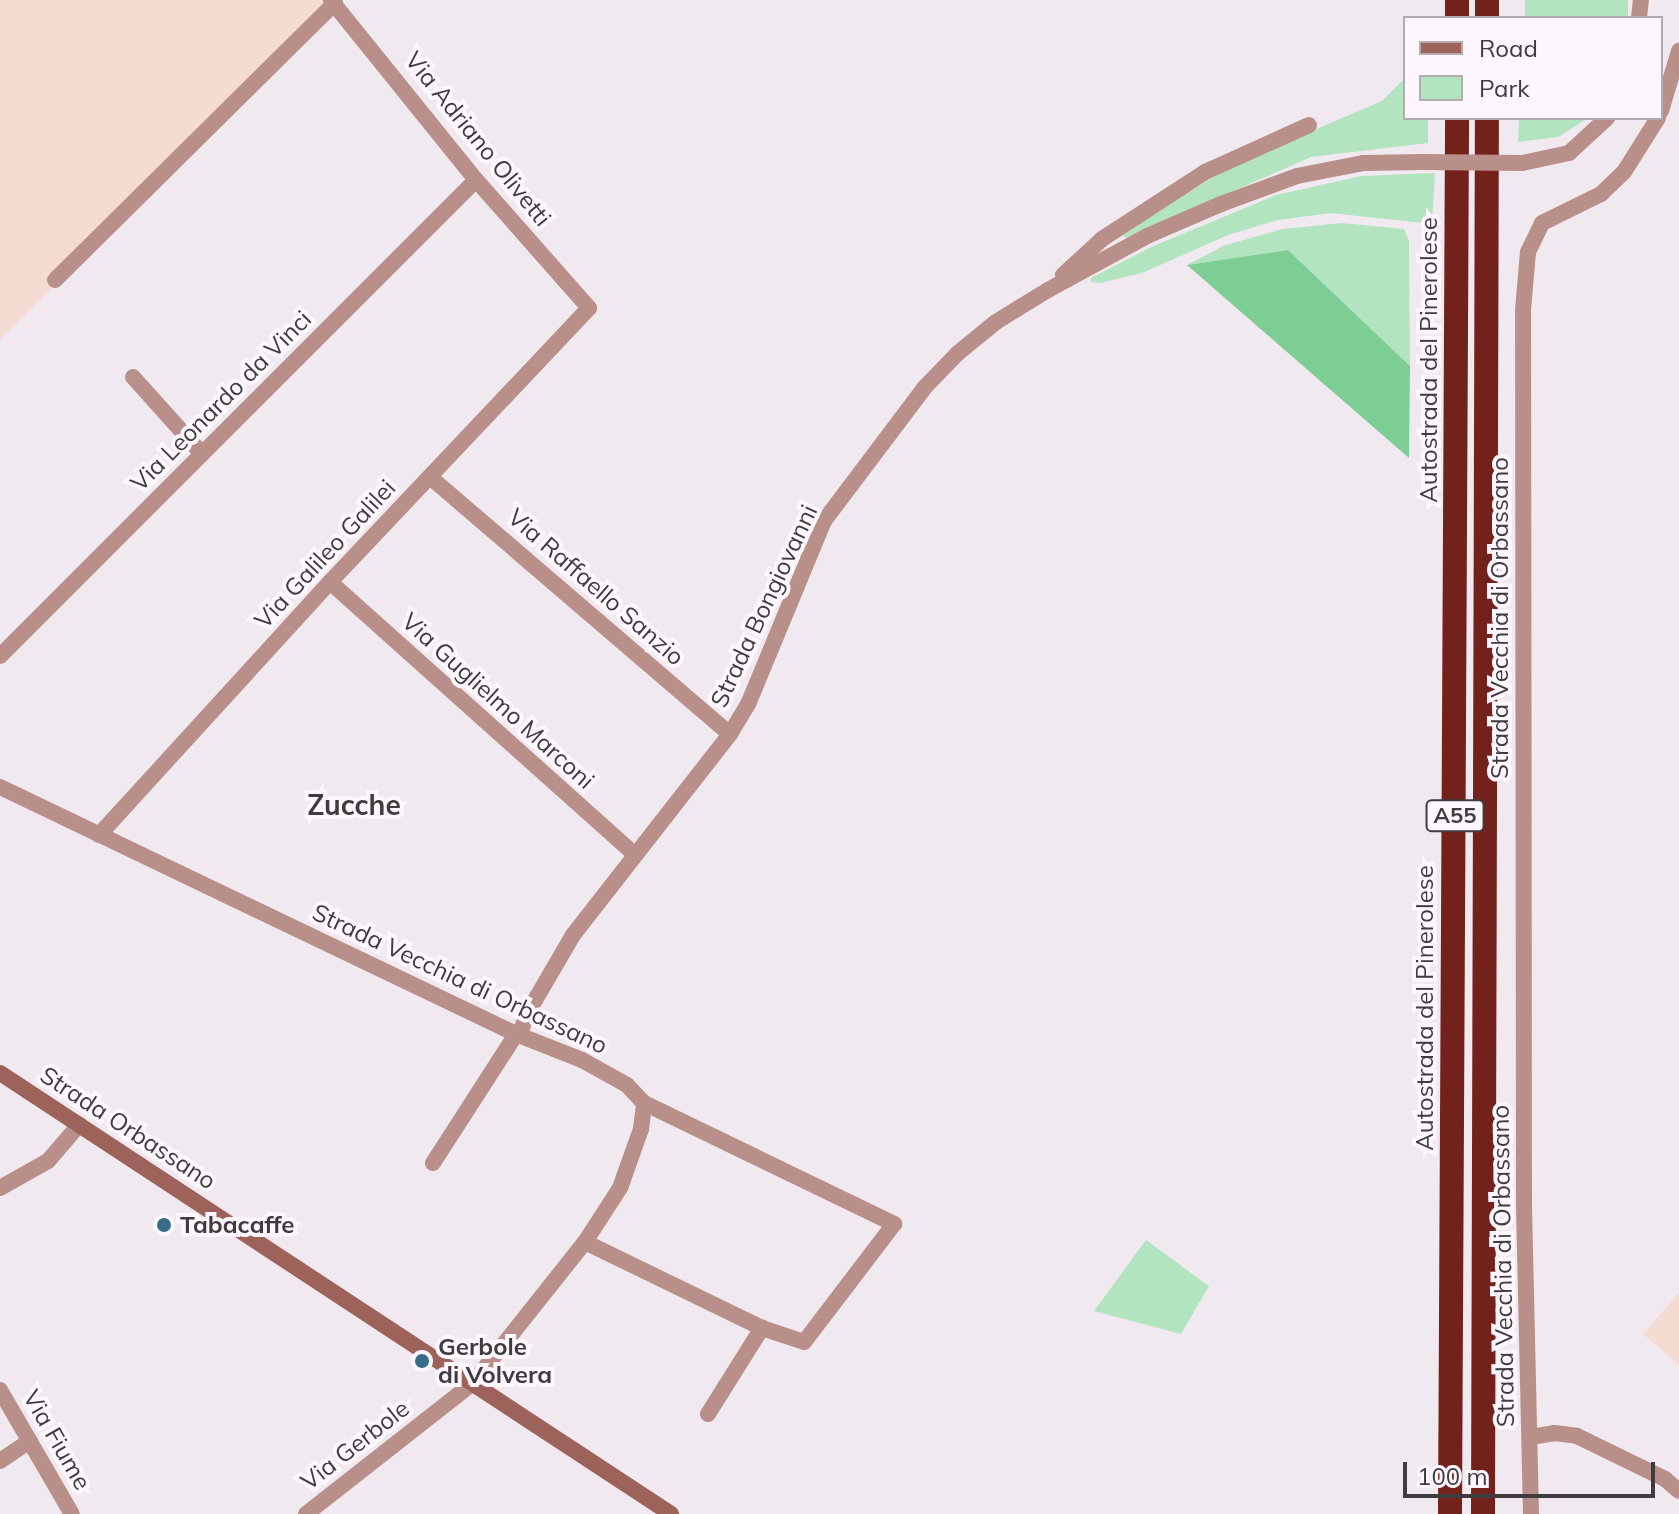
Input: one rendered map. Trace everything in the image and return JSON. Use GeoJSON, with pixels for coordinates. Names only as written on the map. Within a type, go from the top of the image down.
{"type":"FeatureCollection","features":[{"type":"Feature","properties":{"kind":"highway","name":"Autostrada del Pinerolese"},"geometry":{"type":"LineString","coordinates":[[1450,1514],[1457,120]]}},
{"type":"Feature","properties":{"kind":"highway","name":"A55"},"geometry":{"type":"LineString","coordinates":[[1483,1514],[1487,120]]}},
{"type":"Feature","properties":{"kind":"highway"},"geometry":{"type":"LineString","coordinates":[[1484,1407],[1492,1514]]}},
{"type":"Feature","properties":{"kind":"highway"},"geometry":{"type":"LineString","coordinates":[[1444,1514],[1450,1428]]}},
{"type":"Feature","properties":{"kind":"main road","name":"Strada Orbassano"},"geometry":{"type":"LineString","coordinates":[[0,1073],[671,1514]]}},
{"type":"Feature","properties":{"kind":"street","name":"Via Adriano Olivetti"},"geometry":{"type":"LineString","coordinates":[[333,2],[476,180],[589,308]]}},
{"type":"Feature","properties":{"kind":"street"},"geometry":{"type":"LineString","coordinates":[[55,280],[333,2]]}},
{"type":"Feature","properties":{"kind":"street"},"geometry":{"type":"LineString","coordinates":[[1663,104],[1679,51]]}},
{"type":"Feature","properties":{"kind":"street","name":"Strada Bongiovanni"},"geometry":{"type":"LineString","coordinates":[[433,1163],[518,1034],[573,935],[730,734],[749,702],[824,521],[925,387],[958,353],[996,322],[1147,236],[1297,176],[1363,163],[1522,163],[1569,153],[1605,120]]}},
{"type":"Feature","properties":{"kind":"street","name":"Strada Vecchia di Orbassano"},"geometry":{"type":"LineString","coordinates":[[1531,1514],[1530,1437],[1525,1385],[1524,1202],[1523,310],[1528,252],[1542,223],[1601,194],[1624,172],[1657,120]]}},
{"type":"Feature","properties":{"kind":"street"},"geometry":{"type":"LineString","coordinates":[[1048,290],[1102,239],[1205,172],[1309,125]]}},
{"type":"Feature","properties":{"kind":"street","name":"Via Leonardo da Vinci"},"geometry":{"type":"LineString","coordinates":[[0,656],[476,180]]}},
{"type":"Feature","properties":{"kind":"street","name":"Via Galileo Galilei"},"geometry":{"type":"LineString","coordinates":[[99,835],[330,582],[589,308]]}},
{"type":"Feature","properties":{"kind":"street"},"geometry":{"type":"LineString","coordinates":[[133,377],[202,454]]}},
{"type":"Feature","properties":{"kind":"street","name":"Via Raffaello Sanzio"},"geometry":{"type":"LineString","coordinates":[[430,477],[730,734]]}},
{"type":"Feature","properties":{"kind":"street","name":"Via Guglielmo Marconi"},"geometry":{"type":"LineString","coordinates":[[330,582],[635,855]]}},
{"type":"Feature","properties":{"kind":"street","name":"Strada Vecchia di Orbassano"},"geometry":{"type":"LineString","coordinates":[[0,787],[518,1034],[582,1060],[627,1085],[644,1103],[894,1224],[804,1342],[762,1328]]}},
{"type":"Feature","properties":{"kind":"street","name":"Via Gerbole"},"geometry":{"type":"LineString","coordinates":[[306,1514],[472,1384],[585,1242],[620,1188],[641,1129],[644,1103]]}},
{"type":"Feature","properties":{"kind":"street"},"geometry":{"type":"LineString","coordinates":[[0,1188],[48,1161],[79,1125]]}},
{"type":"Feature","properties":{"kind":"street"},"geometry":{"type":"LineString","coordinates":[[585,1242],[762,1328],[708,1414]]}},
{"type":"Feature","properties":{"kind":"street","name":"Via Fiume"},"geometry":{"type":"LineString","coordinates":[[0,1390],[72,1514]]}},
{"type":"Feature","properties":{"kind":"street"},"geometry":{"type":"LineString","coordinates":[[1530,1437],[1554,1433],[1577,1436],[1665,1479],[1679,1491]]}},
{"type":"Feature","properties":{"kind":"street"},"geometry":{"type":"LineString","coordinates":[[0,1461],[30,1441]]}},
{"type":"Feature","properties":{"kind":"shaded area"},"geometry":{"type":"Polygon","coordinates":[[[0,0],[342,0],[0,340],[0,0]]]}},
{"type":"Feature","properties":{"kind":"shaded area"},"geometry":{"type":"Polygon","coordinates":[[[1679,1293],[1679,1365],[1643,1334],[1679,1293]]]}},
{"type":"Feature","properties":{"kind":"green space"},"geometry":{"type":"Polygon","coordinates":[[[1525,0],[1628,0],[1628,16],[1525,16],[1525,0]]]}},
{"type":"Feature","properties":{"kind":"green space"},"geometry":{"type":"Polygon","coordinates":[[[1403,80],[1403,120],[1428,120],[1428,143],[1311,157],[1126,238],[1121,233],[1239,162],[1382,101],[1403,80]]]}},
{"type":"Feature","properties":{"kind":"green space"},"geometry":{"type":"Polygon","coordinates":[[[1519,120],[1585,120],[1558,137],[1518,142],[1519,120]]]}},
{"type":"Feature","properties":{"kind":"green space"},"geometry":{"type":"Polygon","coordinates":[[[1435,173],[1432,224],[1331,213],[1278,220],[1228,235],[1142,273],[1100,283],[1091,282],[1091,278],[1151,247],[1276,195],[1362,176],[1435,173]]]}},
{"type":"Feature","properties":{"kind":"green space"},"geometry":{"type":"Polygon","coordinates":[[[1342,223],[1404,229],[1409,241],[1410,366],[1288,250],[1187,265],[1223,246],[1283,229],[1342,223]]]}},
{"type":"Feature","properties":{"kind":"green space"},"geometry":{"type":"Polygon","coordinates":[[[1288,250],[1410,366],[1409,458],[1187,265],[1288,250]]]}},
{"type":"Feature","properties":{"kind":"green space"},"geometry":{"type":"Polygon","coordinates":[[[1146,1240],[1209,1286],[1181,1334],[1094,1311],[1146,1240]]]}},
{"type":"Feature","properties":{"kind":"place","name":"Tabacaffe"},"geometry":{"type":"Point","coordinates":[164,1225]}},
{"type":"Feature","properties":{"kind":"place","name":"Gerbole di Volvera"},"geometry":{"type":"Point","coordinates":[422,1361]}},
{"type":"Feature","properties":{"kind":"district","name":"Zucche"},"geometry":{"type":"Point","coordinates":[354,805]}}]}
